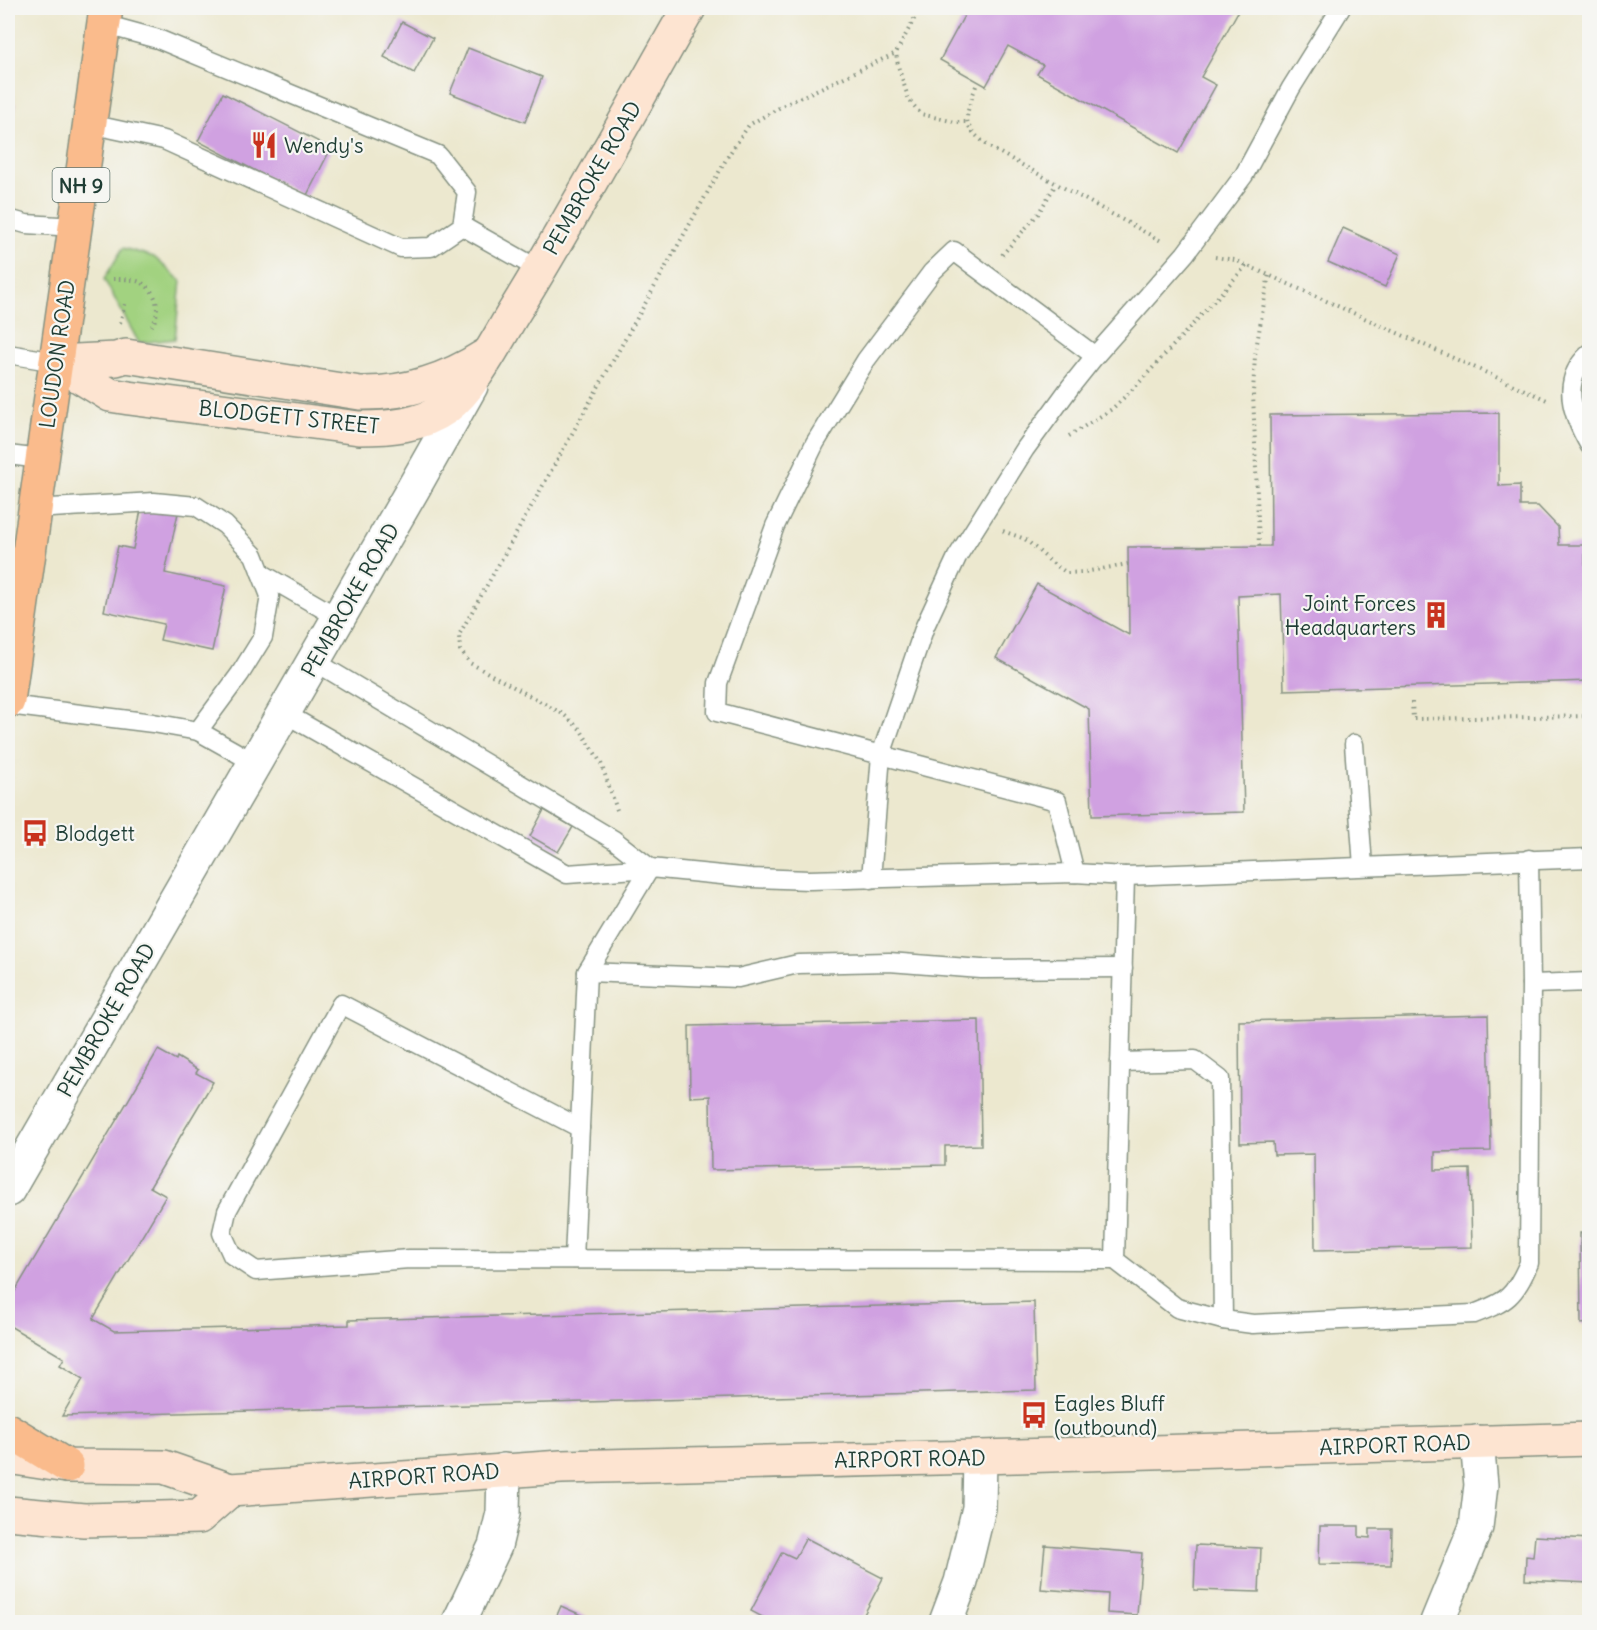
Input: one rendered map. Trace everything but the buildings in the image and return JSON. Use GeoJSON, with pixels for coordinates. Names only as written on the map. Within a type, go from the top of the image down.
{"type":"FeatureCollection","features":[{"type":"Feature","properties":{"kind":"main road","name":"LOUDON ROAD"},"geometry":{"type":"LineString","coordinates":[[8,703],[105,16]]}},
{"type":"Feature","properties":{"kind":"main road"},"geometry":{"type":"LineString","coordinates":[[8,1430],[67,1466]]}},
{"type":"Feature","properties":{"kind":"street","name":"PEMBROKE ROAD"},"geometry":{"type":"LineString","coordinates":[[8,1190],[689,8]]}},
{"type":"Feature","properties":{"kind":"street","name":"BLODGETT STREET"},"geometry":{"type":"LineString","coordinates":[[56,362],[116,359],[126,356],[345,391],[382,394],[426,385],[467,368],[489,354]]}},
{"type":"Feature","properties":{"kind":"street","name":"BLODGETT STREET"},"geometry":{"type":"LineString","coordinates":[[56,362],[110,395],[342,427],[393,427],[430,417],[446,408],[461,395],[489,354]]}},
{"type":"Feature","properties":{"kind":"street","name":"AIRPORT ROAD"},"geometry":{"type":"LineString","coordinates":[[8,1457],[67,1466],[164,1467],[230,1490],[561,1467],[1590,1439]]}},
{"type":"Feature","properties":{"kind":"street"},"geometry":{"type":"LineString","coordinates":[[1437,1623],[1476,1527],[1481,1485],[1477,1442]]}},
{"type":"Feature","properties":{"kind":"street"},"geometry":{"type":"LineString","coordinates":[[946,1623],[961,1582],[978,1508],[980,1457]]}},
{"type":"Feature","properties":{"kind":"street"},"geometry":{"type":"LineString","coordinates":[[459,1623],[495,1546],[503,1513],[504,1470]]}},
{"type":"Feature","properties":{"kind":"street"},"geometry":{"type":"LineString","coordinates":[[8,1512],[84,1520],[199,1516],[230,1490]]}},
{"type":"Feature","properties":{"kind":"lane"},"geometry":{"type":"LineString","coordinates":[[871,879],[881,755],[925,626],[957,557],[1025,449],[1095,356],[1185,254],[1244,175],[1292,88],[1341,8]]}},
{"type":"Feature","properties":{"kind":"lane"},"geometry":{"type":"LineString","coordinates":[[90,124],[164,140],[401,248],[431,247],[462,226],[467,192],[438,155],[105,16]]}},
{"type":"Feature","properties":{"kind":"lane"},"geometry":{"type":"LineString","coordinates":[[8,219],[26,224],[75,227]]}},
{"type":"Feature","properties":{"kind":"lane"},"geometry":{"type":"LineString","coordinates":[[462,226],[540,270]]}},
{"type":"Feature","properties":{"kind":"lane"},"geometry":{"type":"LineString","coordinates":[[1075,873],[1057,801],[717,712],[718,683],[775,526],[815,443],[866,360],[932,272],[954,251],[1095,356]]}},
{"type":"Feature","properties":{"kind":"lane"},"geometry":{"type":"LineString","coordinates":[[1590,353],[1580,361],[1572,381],[1571,402],[1578,427],[1590,446]]}},
{"type":"Feature","properties":{"kind":"lane"},"geometry":{"type":"LineString","coordinates":[[8,354],[56,362]]}},
{"type":"Feature","properties":{"kind":"lane"},"geometry":{"type":"LineString","coordinates":[[342,427],[345,391]]}},
{"type":"Feature","properties":{"kind":"lane"},"geometry":{"type":"LineString","coordinates":[[8,455],[41,459]]}},
{"type":"Feature","properties":{"kind":"lane"},"geometry":{"type":"LineString","coordinates":[[34,509],[154,502],[196,507],[225,525],[254,555],[270,596],[262,637],[240,674],[198,731]]}},
{"type":"Feature","properties":{"kind":"lane"},"geometry":{"type":"LineString","coordinates":[[261,573],[339,618]]}},
{"type":"Feature","properties":{"kind":"lane"},"geometry":{"type":"LineString","coordinates":[[314,661],[614,840],[650,868]]}},
{"type":"Feature","properties":{"kind":"lane"},"geometry":{"type":"LineString","coordinates":[[8,703],[198,731],[255,763]]}},
{"type":"Feature","properties":{"kind":"lane"},"geometry":{"type":"LineString","coordinates":[[284,713],[567,874],[650,868],[752,878],[871,879],[1075,873],[1125,876],[1590,858]]}},
{"type":"Feature","properties":{"kind":"lane"},"geometry":{"type":"LineString","coordinates":[[1354,744],[1363,866]]}},
{"type":"Feature","properties":{"kind":"lane"},"geometry":{"type":"LineString","coordinates":[[580,1128],[341,1004],[227,1211],[222,1233],[232,1255],[256,1271],[410,1259],[1115,1260],[1177,1308],[1223,1320],[1253,1324],[1474,1314],[1500,1304],[1519,1287],[1528,1263],[1531,984],[1529,859]]}},
{"type":"Feature","properties":{"kind":"lane"},"geometry":{"type":"LineString","coordinates":[[574,1259],[587,972],[650,868]]}},
{"type":"Feature","properties":{"kind":"lane"},"geometry":{"type":"LineString","coordinates":[[1115,1260],[1125,876]]}},
{"type":"Feature","properties":{"kind":"lane"},"geometry":{"type":"LineString","coordinates":[[587,972],[738,978],[798,964],[889,962],[981,969],[1123,968]]}},
{"type":"Feature","properties":{"kind":"lane"},"geometry":{"type":"LineString","coordinates":[[1531,984],[1590,982]]}},
{"type":"Feature","properties":{"kind":"lane"},"geometry":{"type":"LineString","coordinates":[[1120,1062],[1195,1060],[1220,1079],[1223,1320]]}},
{"type":"Feature","properties":{"kind":"path"},"geometry":{"type":"LineString","coordinates":[[920,8],[896,53],[909,100],[921,114],[954,122],[967,122]]}},
{"type":"Feature","properties":{"kind":"path"},"geometry":{"type":"LineString","coordinates":[[614,840],[619,818],[601,763],[580,729],[563,714],[470,663],[460,650],[459,635],[728,156],[749,125],[784,105],[896,53]]}},
{"type":"Feature","properties":{"kind":"path"},"geometry":{"type":"LineString","coordinates":[[976,86],[966,110],[967,122],[974,135],[991,148],[1056,184],[1185,254],[1234,260],[1247,265],[1550,401]]}},
{"type":"Feature","properties":{"kind":"path"},"geometry":{"type":"LineString","coordinates":[[1021,233],[1038,214],[1056,184]]}},
{"type":"Feature","properties":{"kind":"path"},"geometry":{"type":"LineString","coordinates":[[1062,440],[1112,409],[1129,393],[1247,265]]}},
{"type":"Feature","properties":{"kind":"path"},"geometry":{"type":"LineString","coordinates":[[1259,546],[1253,393],[1255,355],[1269,274]]}},
{"type":"Feature","properties":{"kind":"path"},"geometry":{"type":"LineString","coordinates":[[113,279],[134,280],[145,285],[156,297],[159,309],[154,325],[149,329]]}},
{"type":"Feature","properties":{"kind":"path"},"geometry":{"type":"LineString","coordinates":[[118,329],[124,304]]}},
{"type":"Feature","properties":{"kind":"path"},"geometry":{"type":"LineString","coordinates":[[997,529],[1024,539],[1050,562],[1067,573],[1128,564]]}},
{"type":"Feature","properties":{"kind":"path"},"geometry":{"type":"LineString","coordinates":[[1412,702],[1413,719],[1590,716]]}},
{"type":"Feature","properties":{"kind":"green space"},"geometry":{"type":"Polygon","coordinates":[[[123,248],[154,257],[181,281],[175,339],[139,343],[104,279],[123,248]]]}},
{"type":"Feature","properties":{"kind":"place","name":"Wendy's"},"geometry":{"type":"Point","coordinates":[264,145]}},
{"type":"Feature","properties":{"kind":"place","name":"Joint Forces Headquarters"},"geometry":{"type":"Point","coordinates":[1436,615]}},
{"type":"Feature","properties":{"kind":"place","name":"Blodgett"},"geometry":{"type":"Point","coordinates":[35,833]}},
{"type":"Feature","properties":{"kind":"place","name":"Eagles Bluff (outbound)"},"geometry":{"type":"Point","coordinates":[1034,1415]}}]}
